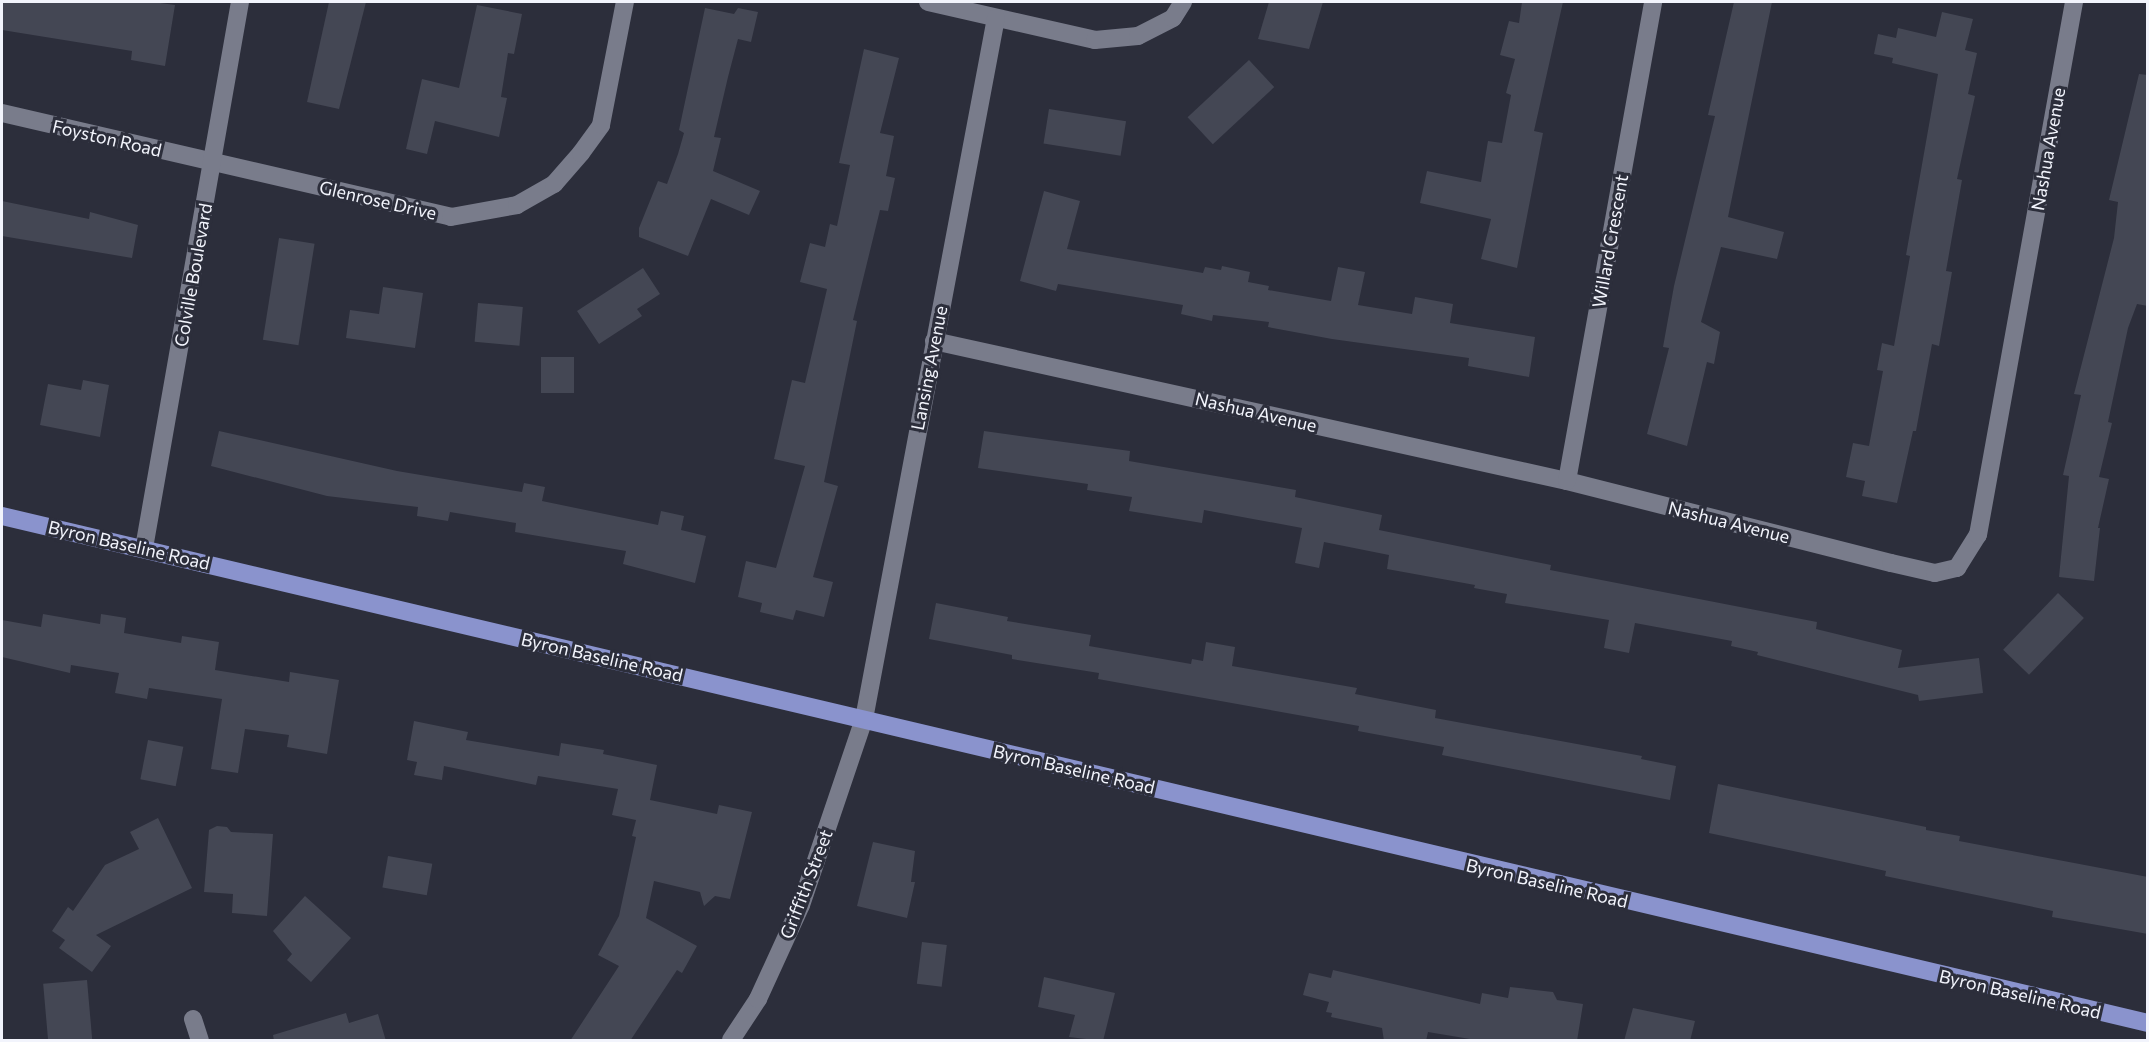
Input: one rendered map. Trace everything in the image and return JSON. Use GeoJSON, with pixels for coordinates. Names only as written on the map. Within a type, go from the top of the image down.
{"type":"FeatureCollection","features":[{"type":"Feature","properties":{"kind":"main road","name":"Byron Baseline Road"},"geometry":{"type":"LineString","coordinates":[[2,516],[2148,1023]]}},
{"type":"Feature","properties":{"kind":"street","name":"Colville Boulevard"},"geometry":{"type":"LineString","coordinates":[[144,548],[240,2]]}},
{"type":"Feature","properties":{"kind":"street","name":"Glenrose Drive"},"geometry":{"type":"LineString","coordinates":[[213,162],[451,217],[517,205],[554,183],[602,125],[625,2]]}},
{"type":"Feature","properties":{"kind":"street"},"geometry":{"type":"LineString","coordinates":[[928,2],[1095,40],[1138,36],[1173,18],[1183,2]]}},
{"type":"Feature","properties":{"kind":"street","name":"Willard Crescent"},"geometry":{"type":"LineString","coordinates":[[1567,481],[1653,2]]}},
{"type":"Feature","properties":{"kind":"street","name":"Nashua Avenue"},"geometry":{"type":"LineString","coordinates":[[934,340],[1567,481],[1935,573],[1958,568],[1978,535],[2074,2]]}},
{"type":"Feature","properties":{"kind":"street","name":"Lansing Avenue"},"geometry":{"type":"LineString","coordinates":[[864,719],[996,18]]}},
{"type":"Feature","properties":{"kind":"street","name":"Foyston Road"},"geometry":{"type":"LineString","coordinates":[[2,113],[213,162]]}},
{"type":"Feature","properties":{"kind":"street","name":"Griffith Street"},"geometry":{"type":"LineString","coordinates":[[731,1041],[758,999],[801,905],[864,719]]}},
{"type":"Feature","properties":{"kind":"street"},"geometry":{"type":"LineString","coordinates":[[193,1019],[200,1041]]}},
{"type":"Feature","properties":{"kind":"building"},"geometry":{"type":"Polygon","coordinates":[[[2,2],[153,2],[175,5],[165,66],[131,60],[132,51],[2,30],[2,2]]]}},
{"type":"Feature","properties":{"kind":"building"},"geometry":{"type":"Polygon","coordinates":[[[329,2],[366,2],[339,109],[307,102],[329,2]]]}},
{"type":"Feature","properties":{"kind":"building"},"geometry":{"type":"Polygon","coordinates":[[[1269,2],[1323,2],[1309,49],[1258,39],[1269,2]]]}},
{"type":"Feature","properties":{"kind":"building"},"geometry":{"type":"Polygon","coordinates":[[[1522,2],[1563,2],[1534,131],[1543,133],[1517,268],[1481,259],[1491,219],[1420,203],[1427,171],[1481,182],[1488,141],[1502,143],[1511,95],[1506,93],[1515,59],[1500,55],[1509,21],[1519,23],[1522,2]]]}},
{"type":"Feature","properties":{"kind":"building"},"geometry":{"type":"Polygon","coordinates":[[[1734,2],[1772,2],[1728,217],[1784,232],[1777,259],[1721,247],[1701,322],[1720,332],[1714,364],[1707,362],[1687,446],[1647,434],[1669,348],[1663,347],[1674,286],[1715,116],[1708,115],[1734,2]]]}},
{"type":"Feature","properties":{"kind":"building"},"geometry":{"type":"Polygon","coordinates":[[[477,5],[522,14],[514,54],[508,53],[501,97],[507,98],[499,137],[435,121],[427,154],[406,149],[422,79],[459,88],[477,5]]]}},
{"type":"Feature","properties":{"kind":"building"},"geometry":{"type":"Polygon","coordinates":[[[705,8],[734,14],[738,8],[758,12],[751,42],[738,39],[714,137],[721,138],[713,171],[760,191],[749,215],[711,199],[688,256],[639,237],[639,228],[658,181],[667,184],[678,154],[684,133],[679,130],[705,8]]]}},
{"type":"Feature","properties":{"kind":"building"},"geometry":{"type":"Polygon","coordinates":[[[1942,12],[1973,19],[1965,50],[1977,53],[1968,94],[1975,96],[1957,179],[1962,180],[1946,271],[1952,272],[1939,346],[1932,344],[1916,431],[1913,431],[1897,503],[1862,496],[1865,481],[1846,477],[1853,443],[1869,446],[1883,371],[1877,370],[1882,343],[1894,346],[1910,256],[1906,255],[1938,74],[1892,63],[1893,58],[1874,54],[1878,34],[1896,38],[1898,28],[1936,37],[1942,12]]]}},
{"type":"Feature","properties":{"kind":"building"},"geometry":{"type":"Polygon","coordinates":[[[864,49],[899,58],[880,133],[894,136],[886,176],[895,178],[888,211],[880,210],[853,320],[857,321],[824,482],[838,486],[813,577],[833,582],[824,617],[796,610],[793,620],[760,612],[762,603],[738,597],[746,561],[776,568],[805,466],[774,459],[792,380],[805,383],[827,289],[800,282],[810,243],[825,247],[830,224],[837,226],[850,165],[839,163],[864,49]]]}},
{"type":"Feature","properties":{"kind":"building"},"geometry":{"type":"Polygon","coordinates":[[[1249,60],[1274,87],[1213,144],[1188,117],[1249,60]]]}},
{"type":"Feature","properties":{"kind":"building"},"geometry":{"type":"Polygon","coordinates":[[[2139,74],[2148,75],[2148,306],[2137,304],[2128,328],[2108,422],[2112,423],[2099,477],[2109,479],[2098,528],[2100,528],[2094,581],[2059,577],[2069,476],[2063,475],[2081,395],[2074,394],[2114,238],[2118,202],[2109,200],[2139,74]]]}},
{"type":"Feature","properties":{"kind":"building"},"geometry":{"type":"Polygon","coordinates":[[[1049,109],[1126,121],[1121,156],[1044,144],[1049,109]]]}},
{"type":"Feature","properties":{"kind":"building"},"geometry":{"type":"Polygon","coordinates":[[[1044,191],[1080,201],[1067,249],[1203,273],[1205,267],[1221,270],[1222,266],[1250,272],[1248,282],[1269,286],[1268,290],[1331,301],[1338,267],[1365,272],[1358,305],[1412,314],[1415,297],[1453,304],[1450,323],[1535,337],[1529,377],[1468,366],[1469,358],[1332,339],[1268,327],[1269,322],[1213,315],[1212,321],[1181,314],[1183,305],[1058,284],[1056,291],[1020,281],[1044,191]]]}},
{"type":"Feature","properties":{"kind":"building"},"geometry":{"type":"Polygon","coordinates":[[[2,201],[89,219],[90,212],[138,225],[132,258],[2,236],[2,201]]]}},
{"type":"Feature","properties":{"kind":"building"},"geometry":{"type":"Polygon","coordinates":[[[279,238],[315,244],[298,345],[263,340],[279,238]]]}},
{"type":"Feature","properties":{"kind":"building"},"geometry":{"type":"Polygon","coordinates":[[[643,268],[660,294],[637,309],[642,316],[599,344],[577,311],[643,268]]]}},
{"type":"Feature","properties":{"kind":"building"},"geometry":{"type":"Polygon","coordinates":[[[383,287],[423,293],[415,348],[346,338],[350,310],[379,314],[383,287]]]}},
{"type":"Feature","properties":{"kind":"building"},"geometry":{"type":"Polygon","coordinates":[[[478,303],[523,307],[519,346],[475,342],[478,303]]]}},
{"type":"Feature","properties":{"kind":"building"},"geometry":{"type":"Polygon","coordinates":[[[541,357],[574,357],[574,393],[541,393],[541,357]]]}},
{"type":"Feature","properties":{"kind":"building"},"geometry":{"type":"Polygon","coordinates":[[[83,380],[109,385],[100,437],[40,425],[48,384],[81,390],[83,380]]]}},
{"type":"Feature","properties":{"kind":"building"},"geometry":{"type":"Polygon","coordinates":[[[219,431],[397,471],[522,492],[524,483],[545,487],[542,501],[658,525],[661,511],[684,516],[681,530],[706,536],[695,583],[623,564],[626,551],[515,532],[516,523],[450,512],[448,521],[417,516],[418,507],[327,496],[211,466],[219,431]]]}},
{"type":"Feature","properties":{"kind":"building"},"geometry":{"type":"Polygon","coordinates":[[[984,431],[1130,451],[1129,461],[1296,490],[1295,497],[1382,515],[1379,530],[1551,565],[1550,570],[1817,622],[1816,629],[1902,650],[1898,668],[1979,658],[1983,693],[1919,701],[1918,695],[1757,655],[1758,652],[1731,646],[1732,641],[1635,623],[1629,653],[1604,648],[1609,620],[1505,603],[1507,594],[1474,588],[1475,585],[1387,569],[1389,555],[1324,542],[1319,568],[1295,563],[1302,528],[1204,510],[1202,523],[1129,511],[1132,497],[1087,490],[1088,484],[978,468],[984,431]]]}},
{"type":"Feature","properties":{"kind":"building"},"geometry":{"type":"Polygon","coordinates":[[[2058,593],[2084,618],[2029,675],[2003,650],[2058,593]]]}},
{"type":"Feature","properties":{"kind":"building"},"geometry":{"type":"Polygon","coordinates":[[[936,603],[1008,617],[1007,621],[1091,635],[1089,646],[1191,664],[1192,659],[1203,661],[1206,642],[1235,647],[1232,666],[1357,688],[1355,694],[1436,710],[1435,718],[1642,756],[1641,759],[1676,766],[1670,800],[1442,755],[1444,747],[1358,731],[1359,726],[1098,679],[1099,673],[1012,659],[1012,655],[929,639],[936,603]]]}},
{"type":"Feature","properties":{"kind":"building"},"geometry":{"type":"Polygon","coordinates":[[[43,614],[100,624],[101,614],[126,618],[124,633],[181,643],[182,636],[219,642],[215,670],[289,682],[290,672],[339,680],[327,754],[287,747],[289,735],[245,729],[238,773],[211,769],[222,699],[149,688],[147,699],[115,693],[119,673],[71,665],[70,673],[2,657],[2,620],[41,627],[43,614]]]}},
{"type":"Feature","properties":{"kind":"building"},"geometry":{"type":"Polygon","coordinates":[[[414,721],[468,732],[466,740],[559,756],[561,743],[604,750],[603,754],[657,765],[650,800],[717,814],[719,805],[752,812],[730,899],[715,896],[704,906],[700,892],[654,881],[646,918],[697,946],[682,973],[677,970],[630,1041],[570,1041],[619,966],[598,955],[619,916],[636,837],[632,836],[636,820],[612,815],[618,789],[538,776],[536,785],[444,766],[442,780],[414,775],[417,762],[407,760],[414,721]]]}},
{"type":"Feature","properties":{"kind":"building"},"geometry":{"type":"Polygon","coordinates":[[[148,740],[183,747],[176,786],[140,779],[148,740]]]}},
{"type":"Feature","properties":{"kind":"building"},"geometry":{"type":"Polygon","coordinates":[[[1718,784],[1926,827],[1926,830],[1960,836],[1959,841],[2148,877],[2148,934],[2052,917],[2053,911],[1885,876],[1886,871],[1709,833],[1718,784]]]}},
{"type":"Feature","properties":{"kind":"building"},"geometry":{"type":"Polygon","coordinates":[[[158,818],[192,888],[96,935],[111,946],[92,972],[59,948],[65,940],[52,931],[68,907],[73,911],[105,865],[139,849],[130,832],[158,818]]]}},
{"type":"Feature","properties":{"kind":"building"},"geometry":{"type":"Polygon","coordinates":[[[217,826],[227,827],[231,832],[273,834],[267,916],[232,913],[233,894],[204,892],[209,830],[217,826]]]}},
{"type":"Feature","properties":{"kind":"building"},"geometry":{"type":"Polygon","coordinates":[[[873,842],[915,851],[911,882],[915,882],[907,918],[857,906],[873,842]]]}},
{"type":"Feature","properties":{"kind":"building"},"geometry":{"type":"Polygon","coordinates":[[[388,856],[432,864],[427,895],[382,888],[388,856]]]}},
{"type":"Feature","properties":{"kind":"building"},"geometry":{"type":"Polygon","coordinates":[[[305,896],[351,938],[311,982],[287,960],[292,954],[273,931],[305,896]]]}},
{"type":"Feature","properties":{"kind":"building"},"geometry":{"type":"Polygon","coordinates":[[[922,942],[947,945],[942,987],[917,984],[922,942]]]}},
{"type":"Feature","properties":{"kind":"building"},"geometry":{"type":"Polygon","coordinates":[[[1333,970],[1480,1004],[1482,993],[1508,998],[1510,987],[1553,992],[1557,1000],[1583,1004],[1577,1041],[1482,1041],[1428,1032],[1426,1041],[1384,1041],[1382,1028],[1331,1017],[1332,1013],[1326,1012],[1329,1002],[1303,995],[1309,973],[1331,978],[1333,970]]]}},
{"type":"Feature","properties":{"kind":"building"},"geometry":{"type":"Polygon","coordinates":[[[1044,977],[1115,993],[1103,1041],[1069,1037],[1075,1015],[1038,1007],[1044,977]]]}},
{"type":"Feature","properties":{"kind":"building"},"geometry":{"type":"Polygon","coordinates":[[[87,980],[92,1040],[48,1040],[43,984],[87,980]]]}},
{"type":"Feature","properties":{"kind":"building"},"geometry":{"type":"Polygon","coordinates":[[[1633,1008],[1695,1021],[1690,1041],[1624,1041],[1633,1008]]]}},
{"type":"Feature","properties":{"kind":"building"},"geometry":{"type":"Polygon","coordinates":[[[346,1013],[349,1023],[378,1014],[386,1041],[274,1041],[273,1035],[346,1013]]]}}]}
